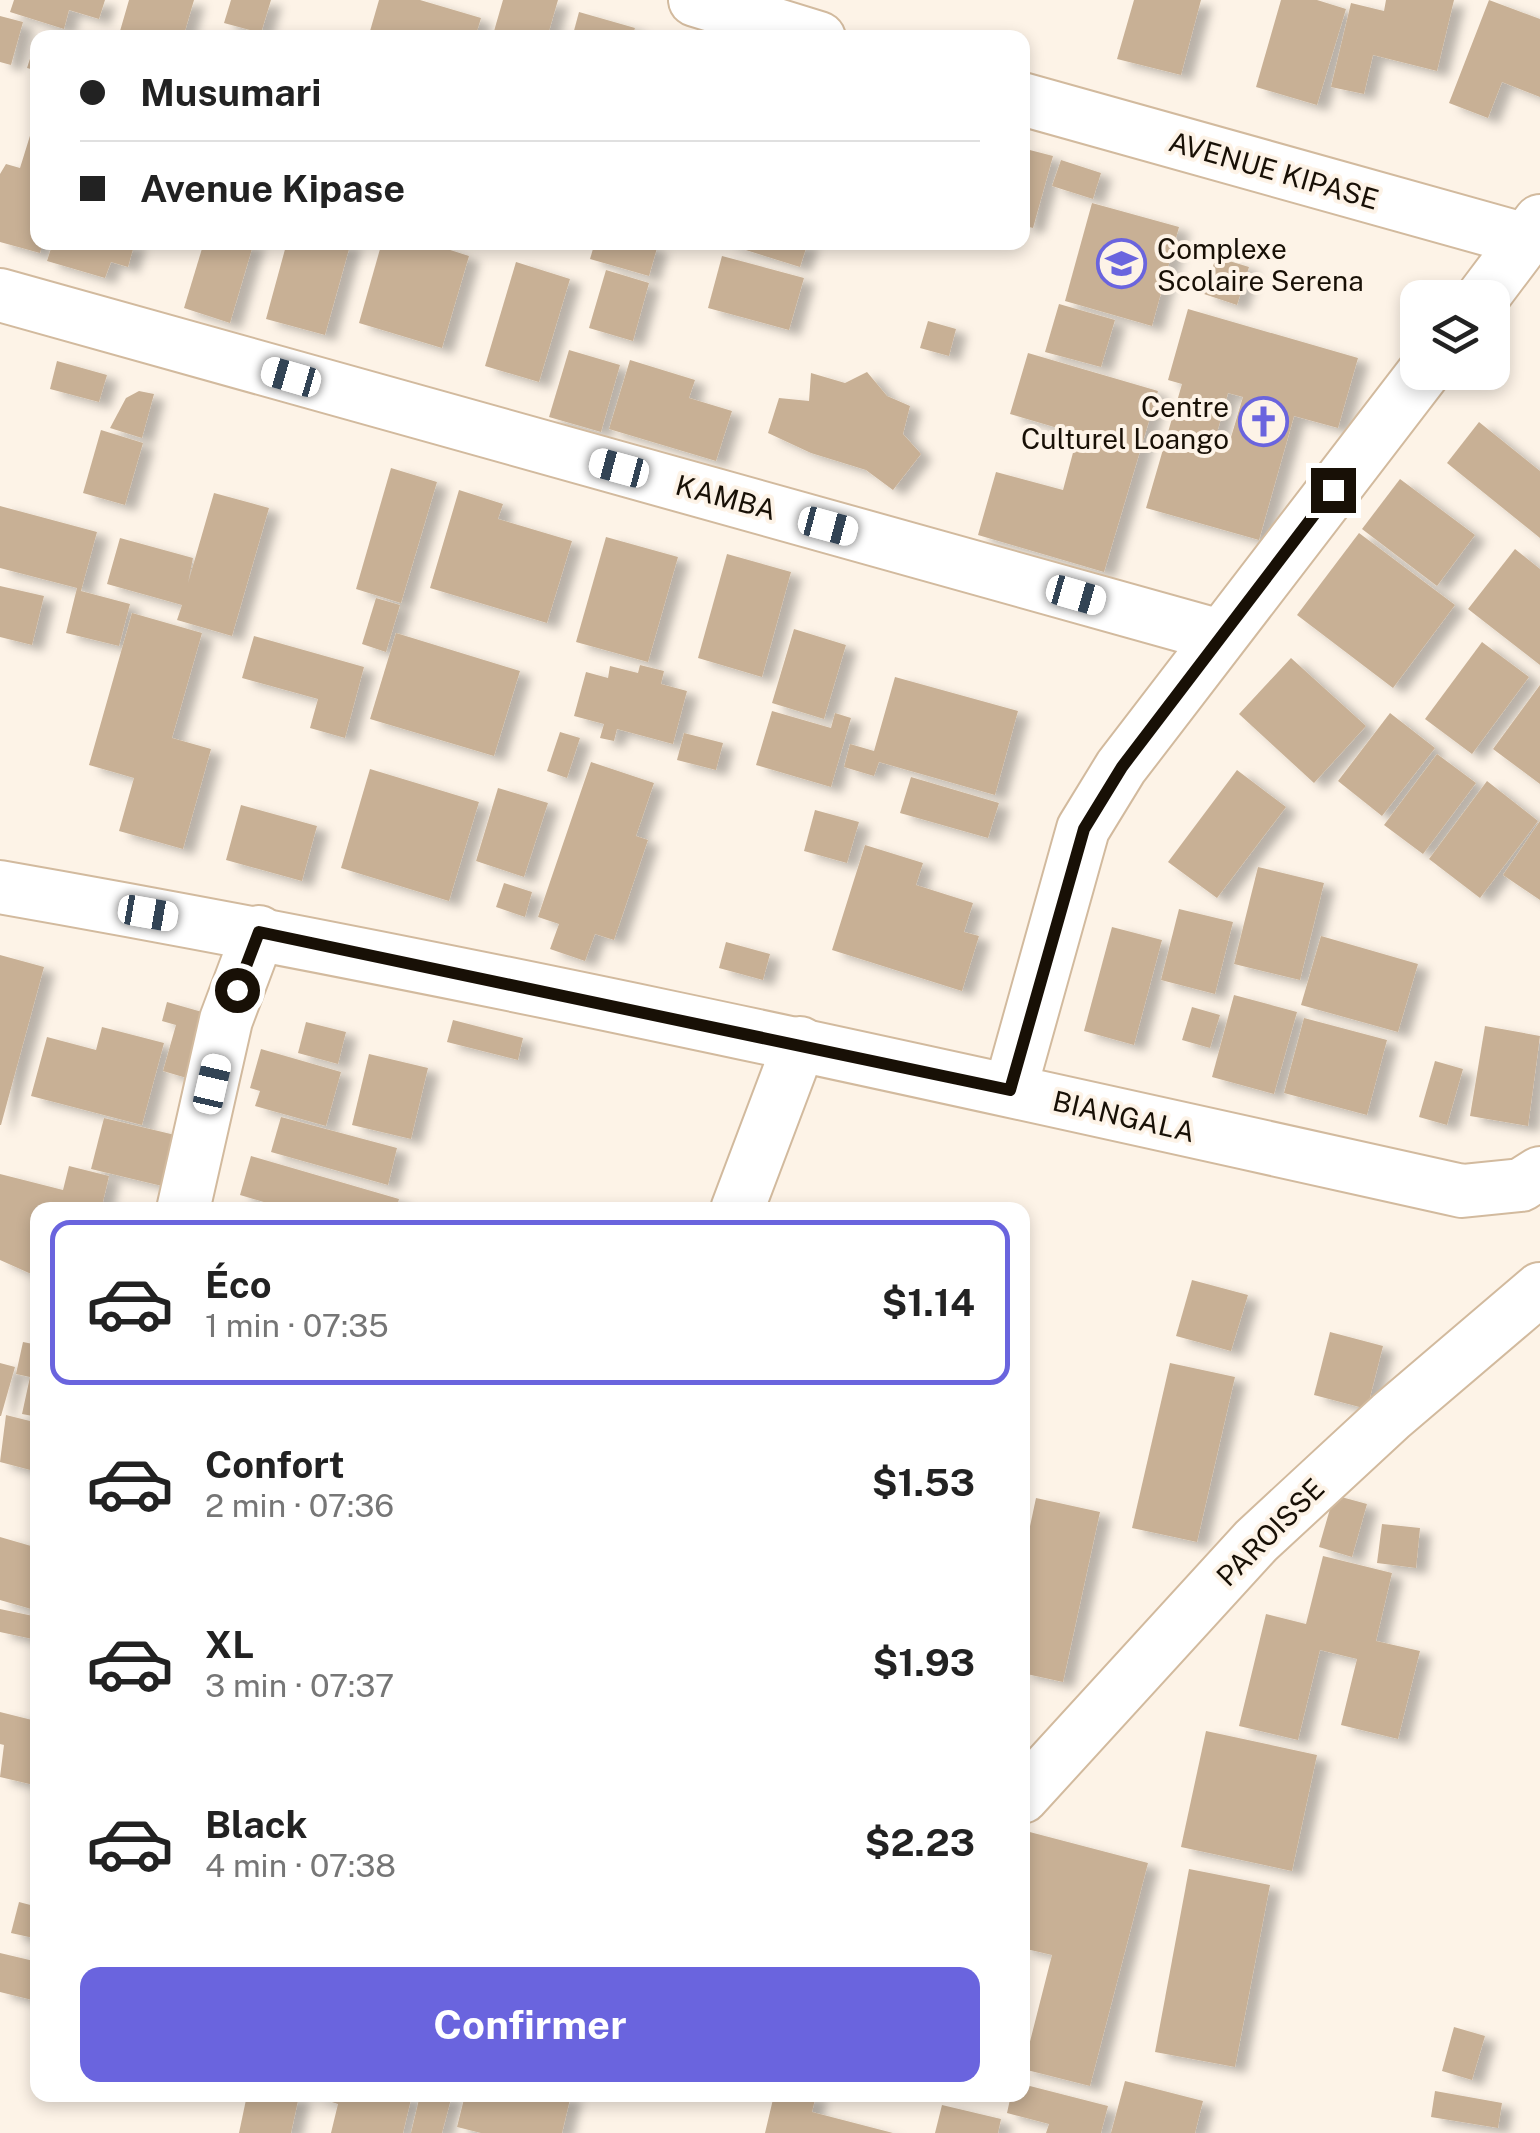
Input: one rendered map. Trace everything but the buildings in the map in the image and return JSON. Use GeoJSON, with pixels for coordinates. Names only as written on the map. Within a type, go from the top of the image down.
{"type":"FeatureCollection","features":[{"type":"Feature","properties":{"kind":"street"},"geometry":{"type":"LineString","coordinates":[[695,0],[793,30]]}},
{"type":"Feature","properties":{"kind":"street","name":"AVENUE KIPASE"},"geometry":{"type":"LineString","coordinates":[[1030,101],[1533,231],[1496,280]]}},
{"type":"Feature","properties":{"kind":"street","name":"KAMBA"},"geometry":{"type":"LineString","coordinates":[[0,296],[1220,636]]}},
{"type":"Feature","properties":{"kind":"street"},"geometry":{"type":"LineString","coordinates":[[1010,1090],[1084,829],[1122,767],[1410,390]]}},
{"type":"Feature","properties":{"kind":"street","name":"BIANGALA"},"geometry":{"type":"LineString","coordinates":[[0,887],[259,932],[800,1043],[1462,1191],[1521,1185],[1540,1173]]}},
{"type":"Feature","properties":{"kind":"street"},"geometry":{"type":"LineString","coordinates":[[185,1202],[226,1020],[259,932]]}},
{"type":"Feature","properties":{"kind":"street"},"geometry":{"type":"LineString","coordinates":[[741,1202],[800,1043]]}},
{"type":"Feature","properties":{"kind":"street","name":"PAROISSE"},"geometry":{"type":"LineString","coordinates":[[1030,1789],[1256,1541],[1391,1416],[1540,1289]]}},
{"type":"Feature","properties":{"kind":"place","name":"Complexe Scolaire Serena"},"geometry":{"type":"Point","coordinates":[1122,264]}},
{"type":"Feature","properties":{"kind":"place","name":"Centre Culturel Loango"},"geometry":{"type":"Point","coordinates":[1264,422]}},
{"type":"Feature","properties":{"kind":"route"},"geometry":{"type":"LineString","coordinates":[[237,990],[259,932],[1010,1090],[1084,829],[1122,767],[1333,490]]}}]}
